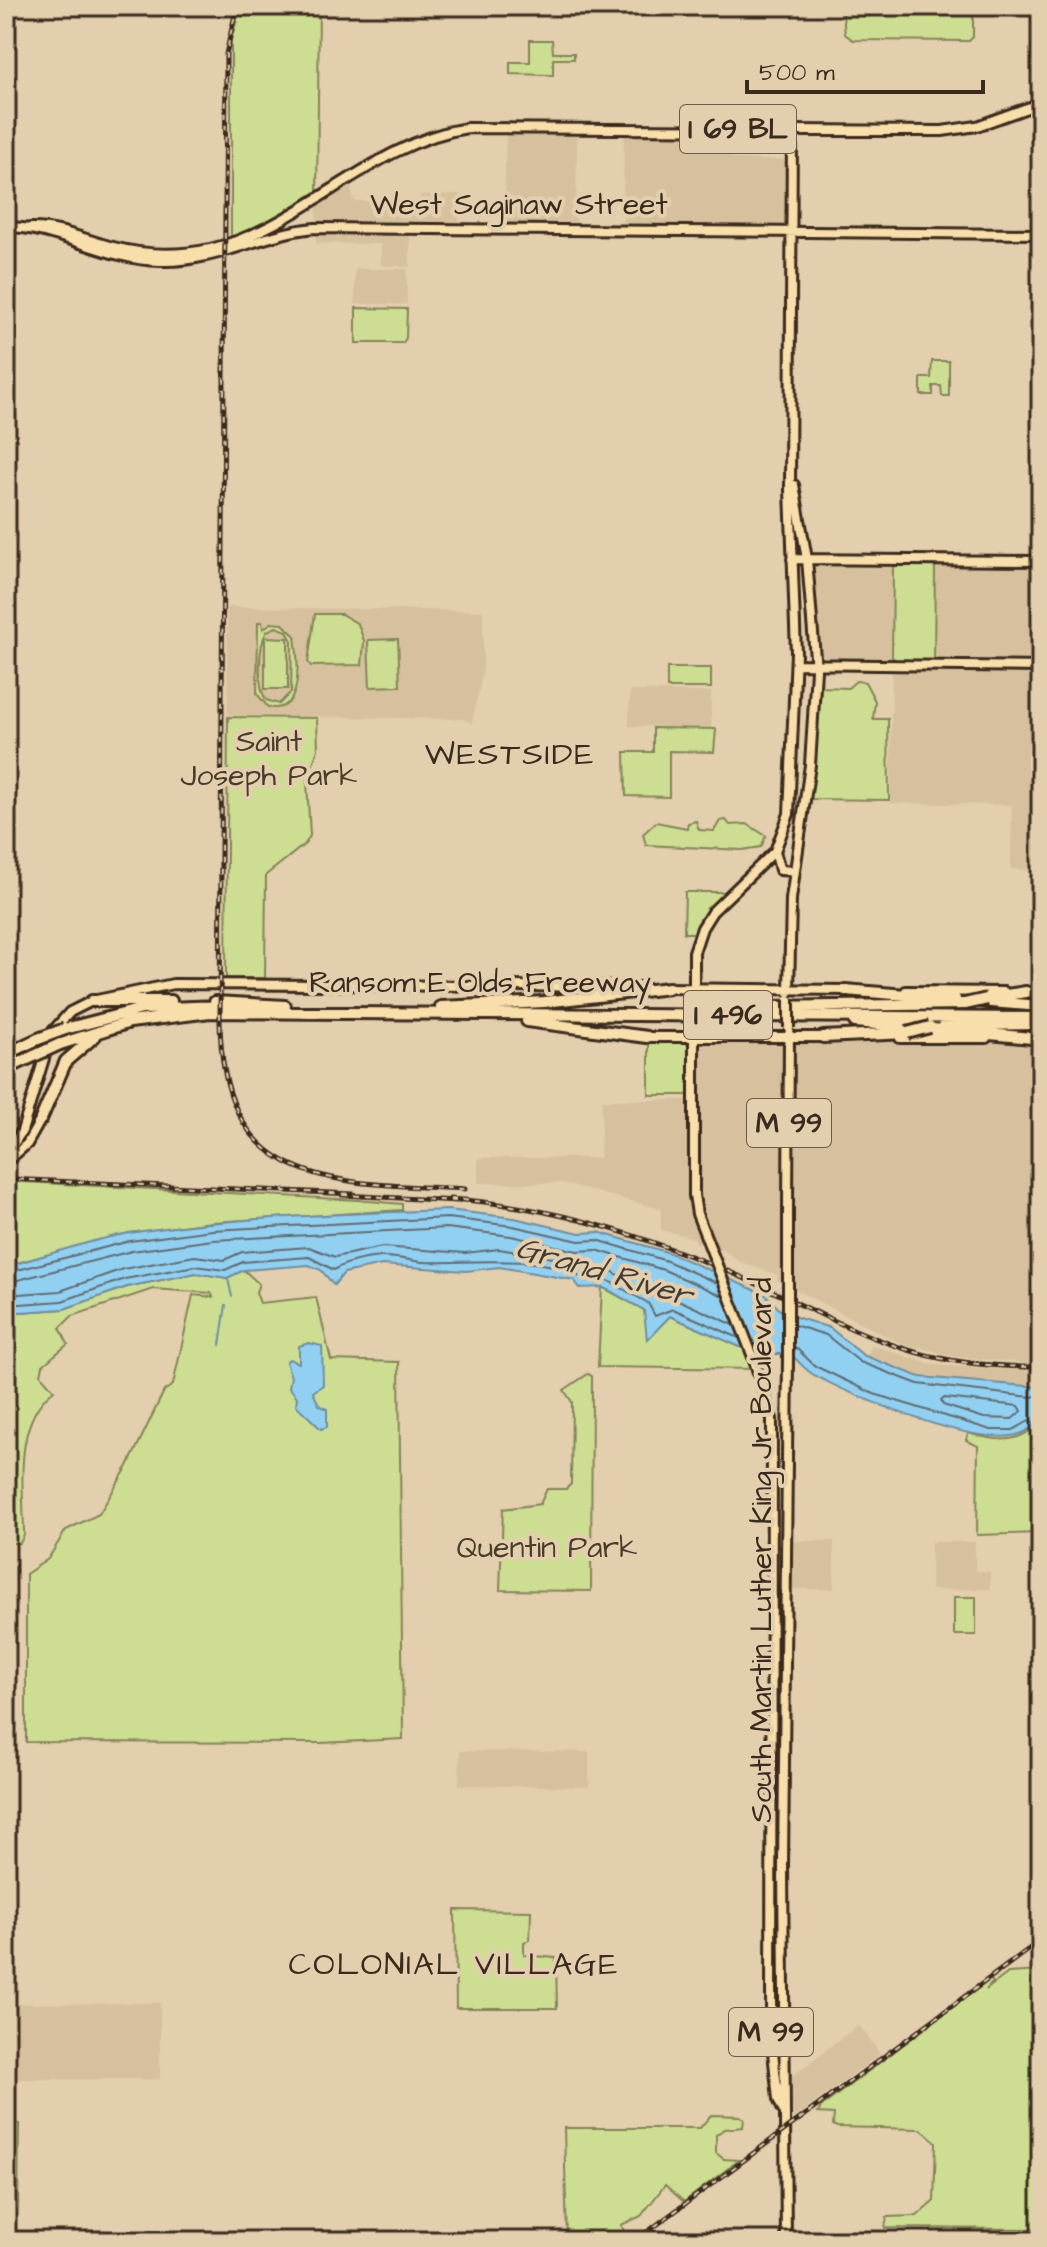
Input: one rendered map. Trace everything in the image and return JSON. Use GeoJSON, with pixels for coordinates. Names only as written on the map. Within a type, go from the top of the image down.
{"type":"FeatureCollection","features":[{"type":"Feature","properties":{"kind":"highway"},"geometry":{"type":"LineString","coordinates":[[441,1007],[531,1003],[669,988]]}},
{"type":"Feature","properties":{"kind":"highway"},"geometry":{"type":"LineString","coordinates":[[845,990],[1041,1008]]}},
{"type":"Feature","properties":{"kind":"highway"},"geometry":{"type":"LineString","coordinates":[[703,1008],[965,1004],[1026,992]]}},
{"type":"Feature","properties":{"kind":"highway"},"geometry":{"type":"LineString","coordinates":[[92,1001],[285,1006]]}},
{"type":"Feature","properties":{"kind":"highway","name":"Ransom E Olds Freeway"},"geometry":{"type":"LineString","coordinates":[[6,1054],[65,1029],[153,1008],[1041,1008]]}},
{"type":"Feature","properties":{"kind":"highway","name":"Ransom E Olds Freeway"},"geometry":{"type":"LineString","coordinates":[[163,1017],[223,1012],[765,1015],[1041,1021]]}},
{"type":"Feature","properties":{"kind":"highway"},"geometry":{"type":"LineString","coordinates":[[418,1013],[540,1022],[647,1037]]}},
{"type":"Feature","properties":{"kind":"highway"},"geometry":{"type":"LineString","coordinates":[[765,1015],[1037,1038]]}},
{"type":"Feature","properties":{"kind":"highway"},"geometry":{"type":"LineString","coordinates":[[41,1119],[61,1068],[78,1047],[98,1034],[163,1017]]}},
{"type":"Feature","properties":{"kind":"highway","name":"I 496"},"geometry":{"type":"LineString","coordinates":[[6,1069],[60,1044],[115,1026],[163,1017]]}},
{"type":"Feature","properties":{"kind":"highway"},"geometry":{"type":"LineString","coordinates":[[823,1037],[1041,1021]]}},
{"type":"Feature","properties":{"kind":"main road","name":"I 69 BL"},"geometry":{"type":"LineString","coordinates":[[30,228],[56,230],[127,250],[186,253],[216,247],[253,234],[394,152],[457,130],[956,130],[1041,103]]}},
{"type":"Feature","properties":{"kind":"main road"},"geometry":{"type":"LineString","coordinates":[[694,988],[694,952],[708,918],[775,851],[788,822],[796,664],[791,509],[792,130]]}},
{"type":"Feature","properties":{"kind":"main road","name":"West Saginaw Street"},"geometry":{"type":"LineString","coordinates":[[6,227],[30,228],[112,255],[157,261],[215,255],[279,234],[315,228],[1041,234]]}},
{"type":"Feature","properties":{"kind":"main road"},"geometry":{"type":"LineString","coordinates":[[791,452],[807,559],[815,665],[810,765]]}},
{"type":"Feature","properties":{"kind":"main road"},"geometry":{"type":"LineString","coordinates":[[791,509],[795,536],[803,537]]}},
{"type":"Feature","properties":{"kind":"main road"},"geometry":{"type":"LineString","coordinates":[[792,559],[1041,561]]}},
{"type":"Feature","properties":{"kind":"main road"},"geometry":{"type":"LineString","coordinates":[[795,611],[809,613],[814,653]]}},
{"type":"Feature","properties":{"kind":"main road"},"geometry":{"type":"LineString","coordinates":[[796,664],[1041,667]]}},
{"type":"Feature","properties":{"kind":"main road"},"geometry":{"type":"LineString","coordinates":[[795,710],[802,705],[810,710],[810,765]]}},
{"type":"Feature","properties":{"kind":"main road","name":"South Martin Luther King Jr Boulevard"},"geometry":{"type":"LineString","coordinates":[[786,2241],[783,1723],[789,1000],[794,871],[810,765]]}},
{"type":"Feature","properties":{"kind":"main road"},"geometry":{"type":"LineString","coordinates":[[775,851],[780,870],[794,871]]}},
{"type":"Feature","properties":{"kind":"main road"},"geometry":{"type":"LineString","coordinates":[[6,1155],[24,1124],[52,1032],[70,1012],[92,1001],[173,984],[1041,993]]}},
{"type":"Feature","properties":{"kind":"main road","name":"M 99"},"geometry":{"type":"LineString","coordinates":[[694,988],[694,1032]]}},
{"type":"Feature","properties":{"kind":"main road"},"geometry":{"type":"LineString","coordinates":[[647,1037],[694,1032],[789,1032],[823,1037],[1037,1038]]}},
{"type":"Feature","properties":{"kind":"main road","name":"South Martin Luther King Jr Boulevard"},"geometry":{"type":"LineString","coordinates":[[694,1032],[694,1195],[697,1214],[753,1357],[772,1419],[770,2014],[772,2057],[783,2110]]}},
{"type":"Feature","properties":{"kind":"main road"},"geometry":{"type":"LineString","coordinates":[[6,1162],[27,1144],[41,1119]]}},
{"type":"Feature","properties":{"kind":"main road"},"geometry":{"type":"LineString","coordinates":[[772,1419],[777,1446],[787,1445]]}},
{"type":"Feature","properties":{"kind":"main road"},"geometry":{"type":"LineString","coordinates":[[772,1468],[781,1467],[785,1490]]}},
{"type":"Feature","properties":{"kind":"main road"},"geometry":{"type":"LineString","coordinates":[[771,1515],[775,1536],[785,1536]]}},
{"type":"Feature","properties":{"kind":"main road"},"geometry":{"type":"LineString","coordinates":[[771,1549],[775,1546],[781,1550],[785,1576]]}},
{"type":"Feature","properties":{"kind":"main road"},"geometry":{"type":"LineString","coordinates":[[770,1609],[774,1618],[774,1652],[777,1656],[784,1654]]}},
{"type":"Feature","properties":{"kind":"main road"},"geometry":{"type":"LineString","coordinates":[[770,1669],[775,1666],[780,1669],[783,1723]]}},
{"type":"Feature","properties":{"kind":"main road"},"geometry":{"type":"LineString","coordinates":[[770,1764],[774,1816],[783,1815]]}},
{"type":"Feature","properties":{"kind":"main road"},"geometry":{"type":"LineString","coordinates":[[770,1830],[776,1828],[780,1832],[783,1885]]}},
{"type":"Feature","properties":{"kind":"main road"},"geometry":{"type":"LineString","coordinates":[[770,1855],[774,1864],[774,1911],[784,1911]]}},
{"type":"Feature","properties":{"kind":"main road"},"geometry":{"type":"LineString","coordinates":[[770,1923],[778,1921],[780,1925],[784,1966]]}},
{"type":"Feature","properties":{"kind":"main road"},"geometry":{"type":"LineString","coordinates":[[770,1940],[774,1982],[784,1981]]}},
{"type":"Feature","properties":{"kind":"main road"},"geometry":{"type":"LineString","coordinates":[[770,1994],[780,1994],[784,2036]]}},
{"type":"Feature","properties":{"kind":"main road"},"geometry":{"type":"LineString","coordinates":[[770,2014],[778,2071],[784,2075]]}},
{"type":"Feature","properties":{"kind":"shaded area"},"geometry":{"type":"Polygon","coordinates":[[[506,127],[577,128],[576,230],[504,229],[506,127]]]}},
{"type":"Feature","properties":{"kind":"shaded area"},"geometry":{"type":"Polygon","coordinates":[[[624,134],[732,135],[732,159],[790,160],[789,228],[623,226],[624,134]]]}},
{"type":"Feature","properties":{"kind":"shaded area"},"geometry":{"type":"Polygon","coordinates":[[[348,179],[354,201],[405,201],[410,208],[422,195],[460,194],[459,229],[410,229],[410,267],[381,265],[381,244],[316,243],[317,197],[348,179]]]}},
{"type":"Feature","properties":{"kind":"shaded area"},"geometry":{"type":"Polygon","coordinates":[[[355,269],[407,269],[407,304],[355,304],[355,269]]]}},
{"type":"Feature","properties":{"kind":"shaded area"},"geometry":{"type":"Polygon","coordinates":[[[807,559],[1041,561],[1041,870],[1011,869],[1012,805],[891,803],[892,666],[815,665],[807,559]]]}},
{"type":"Feature","properties":{"kind":"shaded area"},"geometry":{"type":"Polygon","coordinates":[[[227,607],[483,611],[483,669],[472,723],[463,719],[228,715],[227,607]]]}},
{"type":"Feature","properties":{"kind":"shaded area"},"geometry":{"type":"Polygon","coordinates":[[[630,691],[711,692],[711,728],[629,726],[630,691]]]}},
{"type":"Feature","properties":{"kind":"shaded area"},"geometry":{"type":"Polygon","coordinates":[[[698,1040],[1041,1041],[1041,1364],[956,1357],[896,1341],[777,1280],[778,1275],[739,1261],[724,1250],[696,1243],[695,1238],[661,1230],[661,1209],[562,1183],[478,1183],[478,1158],[600,1158],[602,1100],[698,1100],[698,1040]]]}},
{"type":"Feature","properties":{"kind":"shaded area"},"geometry":{"type":"Polygon","coordinates":[[[872,1345],[933,1365],[1041,1372],[1041,1391],[1038,1387],[920,1377],[868,1355],[872,1345]]]}},
{"type":"Feature","properties":{"kind":"shaded area"},"geometry":{"type":"Polygon","coordinates":[[[791,1541],[834,1541],[834,1589],[793,1589],[791,1541]]]}},
{"type":"Feature","properties":{"kind":"shaded area"},"geometry":{"type":"Polygon","coordinates":[[[931,1542],[975,1542],[975,1571],[990,1572],[990,1589],[931,1590],[931,1542]]]}},
{"type":"Feature","properties":{"kind":"shaded area"},"geometry":{"type":"Polygon","coordinates":[[[460,1751],[589,1752],[589,1787],[459,1785],[460,1751]]]}},
{"type":"Feature","properties":{"kind":"shaded area"},"geometry":{"type":"Polygon","coordinates":[[[160,2003],[160,2079],[6,2079],[6,2004],[160,2003]]]}},
{"type":"Feature","properties":{"kind":"shaded area"},"geometry":{"type":"Polygon","coordinates":[[[859,2025],[880,2054],[793,2119],[791,2077],[859,2025]]]}},
{"type":"Feature","properties":{"kind":"green space"},"geometry":{"type":"Polygon","coordinates":[[[241,6],[319,6],[317,197],[231,238],[231,40],[241,6]]]}},
{"type":"Feature","properties":{"kind":"green space"},"geometry":{"type":"Polygon","coordinates":[[[842,6],[973,6],[973,37],[969,41],[853,40],[845,34],[842,6]]]}},
{"type":"Feature","properties":{"kind":"green space"},"geometry":{"type":"Polygon","coordinates":[[[530,40],[552,40],[553,53],[574,53],[574,59],[553,59],[553,75],[510,74],[510,62],[530,62],[530,40]]]}},
{"type":"Feature","properties":{"kind":"green space"},"geometry":{"type":"Polygon","coordinates":[[[356,308],[407,309],[403,343],[356,343],[356,308]]]}},
{"type":"Feature","properties":{"kind":"green space"},"geometry":{"type":"Polygon","coordinates":[[[932,361],[949,361],[949,396],[942,396],[941,386],[933,386],[933,395],[921,395],[921,378],[931,378],[932,361]]]}},
{"type":"Feature","properties":{"kind":"green space"},"geometry":{"type":"Polygon","coordinates":[[[897,565],[935,565],[934,661],[896,660],[892,657],[893,568],[897,565]]]}},
{"type":"Feature","properties":{"kind":"green space"},"geometry":{"type":"Polygon","coordinates":[[[315,614],[341,614],[358,624],[364,641],[362,665],[311,666],[308,662],[315,614]]]}},
{"type":"Feature","properties":{"kind":"green space"},"geometry":{"type":"Polygon","coordinates":[[[258,622],[262,622],[263,629],[271,623],[283,624],[295,636],[298,671],[294,694],[288,703],[280,707],[268,707],[257,694],[258,622]],[[276,627],[267,631],[260,656],[263,694],[266,700],[279,704],[291,692],[292,641],[287,631],[276,627]]]}},
{"type":"Feature","properties":{"kind":"green space"},"geometry":{"type":"Polygon","coordinates":[[[265,637],[288,638],[288,689],[265,689],[265,637]]]}},
{"type":"Feature","properties":{"kind":"green space"},"geometry":{"type":"Polygon","coordinates":[[[398,639],[400,686],[370,687],[368,640],[398,639]]]}},
{"type":"Feature","properties":{"kind":"green space"},"geometry":{"type":"Polygon","coordinates":[[[667,668],[711,668],[711,688],[667,688],[667,668]]]}},
{"type":"Feature","properties":{"kind":"green space"},"geometry":{"type":"Polygon","coordinates":[[[856,681],[865,682],[875,701],[873,719],[888,719],[889,800],[809,799],[821,687],[848,688],[856,681]]]}},
{"type":"Feature","properties":{"kind":"green space","name":"Saint Joseph Park"},"geometry":{"type":"Polygon","coordinates":[[[228,717],[317,718],[318,749],[307,782],[310,836],[305,844],[266,875],[265,978],[226,978],[228,717]]]}},
{"type":"Feature","properties":{"kind":"green space"},"geometry":{"type":"Polygon","coordinates":[[[653,728],[716,729],[714,752],[669,751],[669,797],[626,796],[625,752],[653,752],[653,728]]]}},
{"type":"Feature","properties":{"kind":"green space"},"geometry":{"type":"Polygon","coordinates":[[[726,820],[730,825],[747,824],[766,836],[761,847],[742,850],[646,845],[643,834],[656,822],[687,828],[688,823],[696,821],[699,830],[714,831],[720,821],[726,820]]]}},
{"type":"Feature","properties":{"kind":"green space"},"geometry":{"type":"Polygon","coordinates":[[[685,892],[728,892],[712,905],[695,933],[684,933],[685,892]]]}},
{"type":"Feature","properties":{"kind":"green space"},"geometry":{"type":"Polygon","coordinates":[[[649,1041],[684,1042],[690,1046],[690,1095],[649,1095],[649,1041]]]}},
{"type":"Feature","properties":{"kind":"green space"},"geometry":{"type":"Polygon","coordinates":[[[6,1181],[357,1200],[402,1204],[402,1210],[212,1222],[129,1233],[6,1266],[6,1181]]]}},
{"type":"Feature","properties":{"kind":"green space"},"geometry":{"type":"Polygon","coordinates":[[[244,1270],[259,1284],[256,1292],[260,1303],[316,1297],[331,1360],[399,1362],[403,1739],[321,1743],[26,1742],[26,1574],[48,1559],[66,1530],[99,1514],[128,1466],[164,1391],[173,1385],[193,1295],[213,1297],[211,1293],[153,1289],[72,1316],[60,1328],[68,1344],[43,1365],[41,1375],[54,1390],[41,1403],[26,1438],[22,1477],[24,1535],[20,1543],[6,1543],[6,1313],[64,1309],[127,1287],[196,1273],[227,1278],[244,1270]]]}},
{"type":"Feature","properties":{"kind":"green space"},"geometry":{"type":"Polygon","coordinates":[[[602,1287],[644,1310],[648,1338],[670,1316],[752,1352],[759,1369],[598,1367],[602,1287]]]}},
{"type":"Feature","properties":{"kind":"green space","name":"Quentin Park"},"geometry":{"type":"Polygon","coordinates":[[[588,1374],[592,1376],[591,1591],[500,1590],[503,1509],[540,1504],[547,1489],[566,1489],[571,1484],[572,1402],[564,1390],[588,1374]]]}},
{"type":"Feature","properties":{"kind":"green space"},"geometry":{"type":"Polygon","coordinates":[[[1031,1430],[1034,1439],[1041,1443],[1041,1533],[977,1535],[978,1446],[966,1440],[968,1433],[1008,1439],[1031,1430]]]}},
{"type":"Feature","properties":{"kind":"green space"},"geometry":{"type":"Polygon","coordinates":[[[954,1597],[976,1597],[976,1635],[954,1635],[954,1597]]]}},
{"type":"Feature","properties":{"kind":"green space"},"geometry":{"type":"Polygon","coordinates":[[[455,1910],[531,1911],[530,1940],[524,1942],[524,1955],[556,1958],[557,2008],[456,2008],[455,1910]]]}},
{"type":"Feature","properties":{"kind":"green space"},"geometry":{"type":"Polygon","coordinates":[[[1041,1971],[1041,2229],[885,2228],[887,2217],[917,2216],[934,2201],[936,2142],[921,2129],[837,2127],[833,2125],[834,2114],[818,2113],[821,2107],[990,1979],[993,1982],[986,1990],[1008,1973],[1041,1971]]]}},
{"type":"Feature","properties":{"kind":"green space"},"geometry":{"type":"Polygon","coordinates":[[[711,2115],[740,2116],[744,2119],[743,2127],[724,2129],[716,2135],[716,2153],[724,2159],[739,2160],[684,2202],[665,2185],[641,2216],[621,2225],[630,2241],[567,2241],[564,2128],[700,2128],[711,2115]]]}},
{"type":"Feature","properties":{"kind":"green space"},"geometry":{"type":"Polygon","coordinates":[[[6,2122],[19,2124],[18,2215],[6,2215],[6,2122]]]}},
{"type":"Feature","properties":{"kind":"water","name":"Grand River"},"geometry":{"type":"Polygon","coordinates":[[[448,1210],[514,1218],[580,1233],[598,1232],[670,1253],[766,1295],[783,1313],[830,1328],[863,1355],[920,1377],[1039,1387],[1041,1440],[1029,1429],[1012,1436],[987,1436],[956,1430],[889,1409],[811,1373],[791,1354],[756,1354],[670,1316],[647,1340],[644,1310],[603,1287],[580,1288],[574,1280],[499,1267],[466,1271],[382,1265],[344,1273],[334,1285],[321,1270],[309,1265],[244,1270],[227,1278],[196,1273],[127,1287],[64,1309],[6,1313],[6,1266],[114,1236],[248,1220],[448,1210]]]}},
{"type":"Feature","properties":{"kind":"water"},"geometry":{"type":"Polygon","coordinates":[[[309,1343],[322,1346],[323,1385],[313,1392],[319,1405],[327,1409],[327,1427],[321,1429],[296,1405],[297,1397],[289,1387],[291,1377],[286,1362],[289,1359],[299,1363],[299,1346],[309,1343]]]}},
{"type":"Feature","properties":{"kind":"waterway"},"geometry":{"type":"LineString","coordinates":[[228,1279],[232,1297]]}},
{"type":"Feature","properties":{"kind":"waterway"},"geometry":{"type":"LineString","coordinates":[[220,1345],[226,1305]]}},
{"type":"Feature","properties":{"kind":"railway"},"geometry":{"type":"LineString","coordinates":[[237,6],[226,54],[220,1021],[226,1077],[241,1118],[264,1147],[294,1166],[330,1178],[372,1184],[465,1189]]}},
{"type":"Feature","properties":{"kind":"railway"},"geometry":{"type":"LineString","coordinates":[[6,1179],[354,1194]]}},
{"type":"Feature","properties":{"kind":"railway"},"geometry":{"type":"LineString","coordinates":[[342,1195],[458,1201]]}},
{"type":"Feature","properties":{"kind":"railway"},"geometry":{"type":"LineString","coordinates":[[450,1199],[556,1214],[658,1244],[749,1280],[842,1325],[915,1352],[977,1364],[1041,1367]]}},
{"type":"Feature","properties":{"kind":"railway"},"geometry":{"type":"LineString","coordinates":[[635,2241],[1041,1940]]}},
{"type":"Feature","properties":{"kind":"district","name":"WESTSIDE"},"geometry":{"type":"Point","coordinates":[510,754]}},
{"type":"Feature","properties":{"kind":"district","name":"COLONIAL VILLAGE"},"geometry":{"type":"Point","coordinates":[454,1964]}}]}
